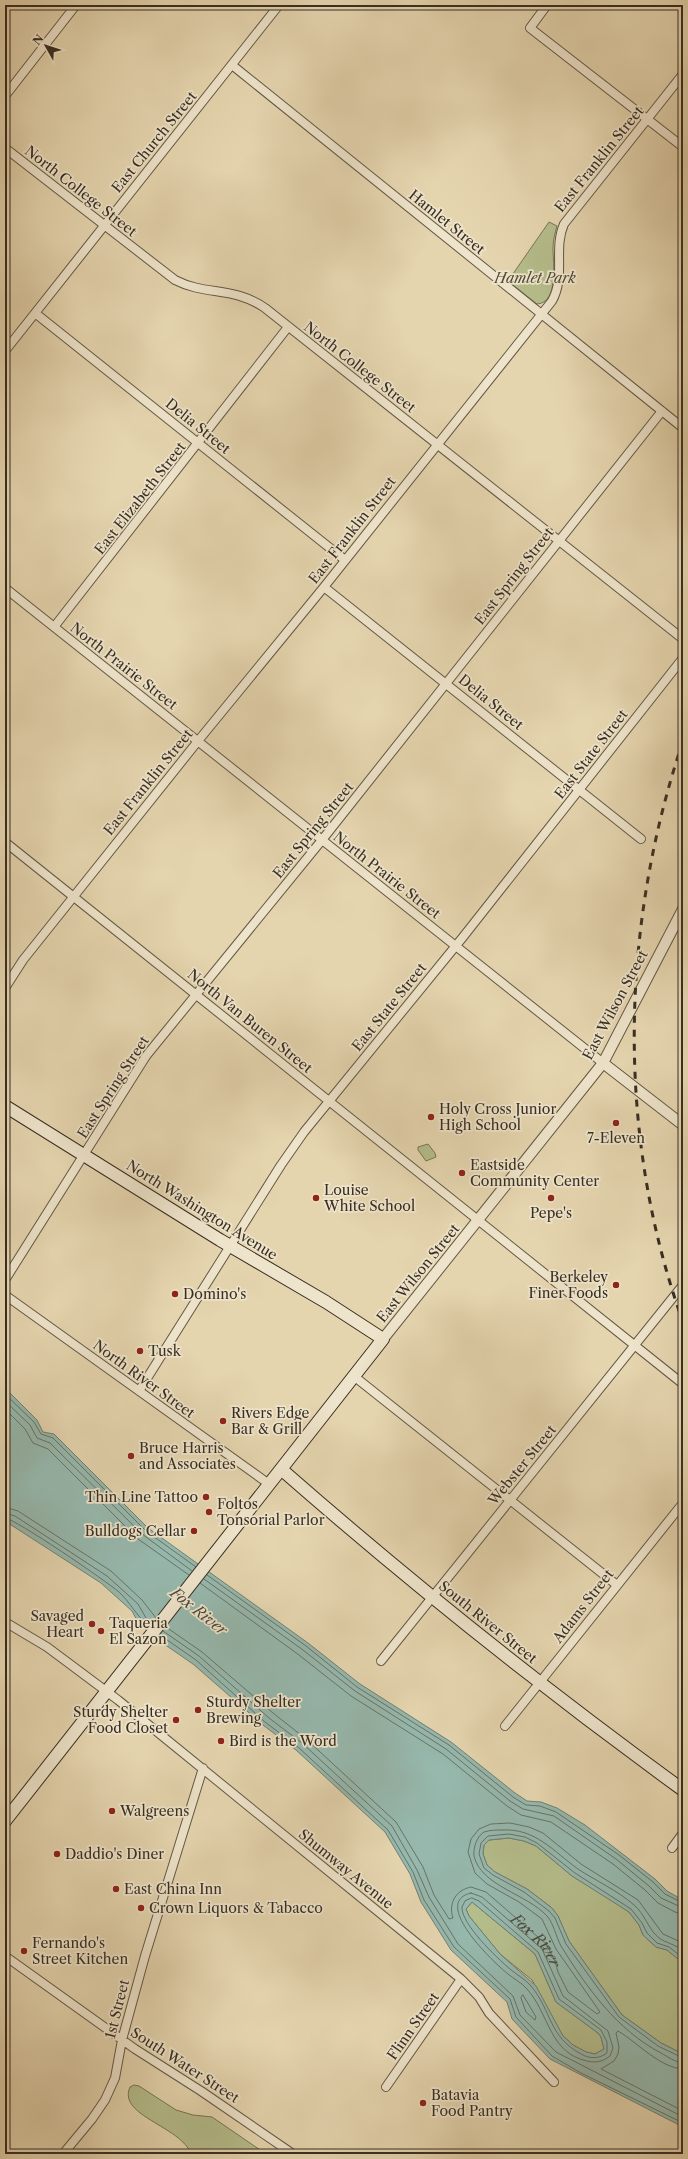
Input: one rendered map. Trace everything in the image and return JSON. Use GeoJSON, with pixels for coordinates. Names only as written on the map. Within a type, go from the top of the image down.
{"type":"FeatureCollection","features":[{"type":"Feature","properties":{"kind":"main road","name":"North Washington Avenue"},"geometry":{"type":"LineString","coordinates":[[5,1106],[230,1246],[326,1302],[383,1339]]}},
{"type":"Feature","properties":{"kind":"main road","name":"East Wilson Street"},"geometry":{"type":"LineString","coordinates":[[5,1821],[212,1556],[355,1377],[383,1339]]}},
{"type":"Feature","properties":{"kind":"main road","name":"South River Street"},"geometry":{"type":"LineString","coordinates":[[281,1469],[352,1531],[586,1719],[683,1790]]}},
{"type":"Feature","properties":{"kind":"street"},"geometry":{"type":"LineString","coordinates":[[5,96],[76,5]]}},
{"type":"Feature","properties":{"kind":"street","name":"East Church Street"},"geometry":{"type":"LineString","coordinates":[[5,351],[279,5]]}},
{"type":"Feature","properties":{"kind":"street"},"geometry":{"type":"LineString","coordinates":[[547,5],[530,28],[683,147]]}},
{"type":"Feature","properties":{"kind":"street","name":"Hamlet Street"},"geometry":{"type":"LineString","coordinates":[[232,65],[683,428]]}},
{"type":"Feature","properties":{"kind":"street","name":"East Franklin Street"},"geometry":{"type":"LineString","coordinates":[[5,988],[23,960],[73,897],[324,587],[552,301],[558,287],[559,239],[564,224],[683,74]]}},
{"type":"Feature","properties":{"kind":"street","name":"North College Street"},"geometry":{"type":"LineString","coordinates":[[5,148],[175,280],[198,289],[230,292],[249,298],[265,308],[683,639]]}},
{"type":"Feature","properties":{"kind":"street","name":"Delia Street"},"geometry":{"type":"LineString","coordinates":[[35,312],[345,560]]}},
{"type":"Feature","properties":{"kind":"street","name":"East Elizabeth Street"},"geometry":{"type":"LineString","coordinates":[[54,627],[199,444],[288,327]]}},
{"type":"Feature","properties":{"kind":"street","name":"East Spring Street"},"geometry":{"type":"LineString","coordinates":[[5,1280],[146,1056],[322,840],[558,540],[662,412]]}},
{"type":"Feature","properties":{"kind":"street","name":"Delia Street"},"geometry":{"type":"LineString","coordinates":[[324,587],[641,839]]}},
{"type":"Feature","properties":{"kind":"street","name":"North Prairie Street"},"geometry":{"type":"LineString","coordinates":[[5,588],[603,1063]]}},
{"type":"Feature","properties":{"kind":"street","name":"East State Street"},"geometry":{"type":"LineString","coordinates":[[140,1391],[281,1165],[304,1132],[456,945],[683,658]]}},
{"type":"Feature","properties":{"kind":"street","name":"North Van Buren Street"},"geometry":{"type":"LineString","coordinates":[[5,842],[683,1384]]}},
{"type":"Feature","properties":{"kind":"street","name":"East Wilson Street"},"geometry":{"type":"LineString","coordinates":[[383,1339],[603,1063],[683,909]]}},
{"type":"Feature","properties":{"kind":"street"},"geometry":{"type":"LineString","coordinates":[[603,1063],[683,1125]]}},
{"type":"Feature","properties":{"kind":"street","name":"Webster Street"},"geometry":{"type":"LineString","coordinates":[[381,1662],[683,1285]]}},
{"type":"Feature","properties":{"kind":"street","name":"North River Street"},"geometry":{"type":"LineString","coordinates":[[5,1295],[269,1484]]}},
{"type":"Feature","properties":{"kind":"street"},"geometry":{"type":"LineString","coordinates":[[355,1377],[617,1585]]}},
{"type":"Feature","properties":{"kind":"street","name":"Adams Street"},"geometry":{"type":"LineString","coordinates":[[505,1726],[683,1503]]}},
{"type":"Feature","properties":{"kind":"street","name":"Shumway Avenue"},"geometry":{"type":"LineString","coordinates":[[5,1622],[47,1646],[107,1692],[203,1768],[460,1979],[479,1997],[489,2013],[554,2082]]}},
{"type":"Feature","properties":{"kind":"street","name":"1st Street"},"geometry":{"type":"LineString","coordinates":[[63,2154],[104,2100],[115,2078],[122,2040],[145,1956],[203,1768]]}},
{"type":"Feature","properties":{"kind":"street"},"geometry":{"type":"LineString","coordinates":[[672,1848],[683,1833]]}},
{"type":"Feature","properties":{"kind":"street","name":"South Water Street"},"geometry":{"type":"LineString","coordinates":[[5,1956],[122,2040],[293,2154]]}},
{"type":"Feature","properties":{"kind":"street","name":"Flinn Street"},"geometry":{"type":"LineString","coordinates":[[386,2087],[460,1979]]}},
{"type":"Feature","properties":{"kind":"green space","name":"Hamlet Park"},"geometry":{"type":"Polygon","coordinates":[[[549,222],[557,226],[553,245],[554,272],[552,290],[549,297],[544,302],[537,304],[508,281],[549,222]]]}},
{"type":"Feature","properties":{"kind":"green space"},"geometry":{"type":"Polygon","coordinates":[[[428,1144],[435,1153],[436,1157],[426,1161],[418,1150],[418,1147],[428,1144]]]}},
{"type":"Feature","properties":{"kind":"green space"},"geometry":{"type":"Polygon","coordinates":[[[509,1838],[524,1841],[536,1846],[572,1876],[629,1912],[639,1925],[643,1935],[656,1947],[667,1950],[683,1963],[683,2054],[661,2043],[622,2015],[569,1941],[558,1916],[552,1908],[527,1889],[495,1872],[487,1865],[483,1854],[484,1845],[489,1840],[509,1838]]]}},
{"type":"Feature","properties":{"kind":"green space"},"geometry":{"type":"Polygon","coordinates":[[[472,1902],[535,1954],[556,2002],[598,2033],[601,2037],[604,2049],[595,2054],[586,2052],[573,2045],[563,2036],[532,1980],[500,1954],[469,1916],[466,1909],[472,1902]]]}},
{"type":"Feature","properties":{"kind":"green space"},"geometry":{"type":"Polygon","coordinates":[[[134,2085],[139,2086],[176,2110],[193,2115],[212,2117],[266,2154],[191,2154],[185,2144],[141,2114],[133,2106],[128,2097],[130,2087],[134,2085]]]}},
{"type":"Feature","properties":{"kind":"water","name":"Fox River"},"geometry":{"type":"Polygon","coordinates":[[[5,1388],[37,1420],[43,1432],[54,1434],[148,1528],[308,1643],[360,1684],[451,1742],[515,1793],[527,1801],[541,1802],[557,1808],[585,1825],[655,1879],[667,1891],[683,1900],[683,1963],[667,1950],[656,1947],[643,1935],[639,1925],[629,1912],[572,1876],[536,1846],[524,1841],[509,1838],[489,1840],[484,1845],[483,1854],[487,1865],[495,1872],[527,1889],[552,1908],[558,1916],[569,1941],[622,2015],[661,2043],[683,2054],[683,2127],[550,2059],[512,2019],[507,2002],[451,1950],[421,1902],[410,1874],[385,1832],[296,1750],[263,1725],[193,1664],[139,1624],[132,1611],[101,1583],[5,1521],[5,1388]],[[472,1902],[466,1909],[469,1916],[500,1954],[536,1986],[563,2036],[573,2045],[586,2052],[595,2054],[604,2049],[601,2037],[598,2033],[556,2002],[535,1954],[472,1902]]]}},
{"type":"Feature","properties":{"kind":"railway"},"geometry":{"type":"LineString","coordinates":[[683,741],[662,812],[647,885],[638,958],[634,1032],[637,1106],[646,1179],[661,1251],[683,1322]]}},
{"type":"Feature","properties":{"kind":"place","name":"Holy Cross Junior High School"},"geometry":{"type":"Point","coordinates":[431,1117]}},
{"type":"Feature","properties":{"kind":"place","name":"7-Eleven"},"geometry":{"type":"Point","coordinates":[616,1123]}},
{"type":"Feature","properties":{"kind":"place","name":"Eastside Community Center"},"geometry":{"type":"Point","coordinates":[462,1173]}},
{"type":"Feature","properties":{"kind":"place","name":"Louise White School"},"geometry":{"type":"Point","coordinates":[316,1198]}},
{"type":"Feature","properties":{"kind":"place","name":"Pepe's"},"geometry":{"type":"Point","coordinates":[551,1198]}},
{"type":"Feature","properties":{"kind":"place","name":"Berkeley Finer Foods"},"geometry":{"type":"Point","coordinates":[616,1285]}},
{"type":"Feature","properties":{"kind":"place","name":"Domino's"},"geometry":{"type":"Point","coordinates":[175,1294]}},
{"type":"Feature","properties":{"kind":"place","name":"Tusk"},"geometry":{"type":"Point","coordinates":[140,1351]}},
{"type":"Feature","properties":{"kind":"place","name":"Rivers Edge Bar & Grill"},"geometry":{"type":"Point","coordinates":[223,1421]}},
{"type":"Feature","properties":{"kind":"place","name":"Bruce Harris and Associates"},"geometry":{"type":"Point","coordinates":[131,1456]}},
{"type":"Feature","properties":{"kind":"place","name":"Thin Line Tattoo"},"geometry":{"type":"Point","coordinates":[206,1497]}},
{"type":"Feature","properties":{"kind":"place","name":"Foltos Tonsorial Parlor"},"geometry":{"type":"Point","coordinates":[209,1512]}},
{"type":"Feature","properties":{"kind":"place","name":"Bulldogs Cellar"},"geometry":{"type":"Point","coordinates":[194,1531]}},
{"type":"Feature","properties":{"kind":"place","name":"Savaged Heart"},"geometry":{"type":"Point","coordinates":[92,1624]}},
{"type":"Feature","properties":{"kind":"place","name":"Taqueria El Sazon"},"geometry":{"type":"Point","coordinates":[101,1631]}},
{"type":"Feature","properties":{"kind":"place","name":"Sturdy Shelter Brewing"},"geometry":{"type":"Point","coordinates":[198,1710]}},
{"type":"Feature","properties":{"kind":"place","name":"Sturdy Shelter Food Closet"},"geometry":{"type":"Point","coordinates":[176,1720]}},
{"type":"Feature","properties":{"kind":"place","name":"Bird is the Word"},"geometry":{"type":"Point","coordinates":[221,1741]}},
{"type":"Feature","properties":{"kind":"place","name":"Walgreens"},"geometry":{"type":"Point","coordinates":[112,1811]}},
{"type":"Feature","properties":{"kind":"place","name":"Daddio's Diner"},"geometry":{"type":"Point","coordinates":[57,1854]}},
{"type":"Feature","properties":{"kind":"place","name":"East China Inn"},"geometry":{"type":"Point","coordinates":[116,1889]}},
{"type":"Feature","properties":{"kind":"place","name":"Crown Liquors & Tabacco"},"geometry":{"type":"Point","coordinates":[141,1908]}},
{"type":"Feature","properties":{"kind":"place","name":"Fernando's Street Kitchen"},"geometry":{"type":"Point","coordinates":[24,1951]}},
{"type":"Feature","properties":{"kind":"place","name":"Batavia Food Pantry"},"geometry":{"type":"Point","coordinates":[423,2103]}}]}
